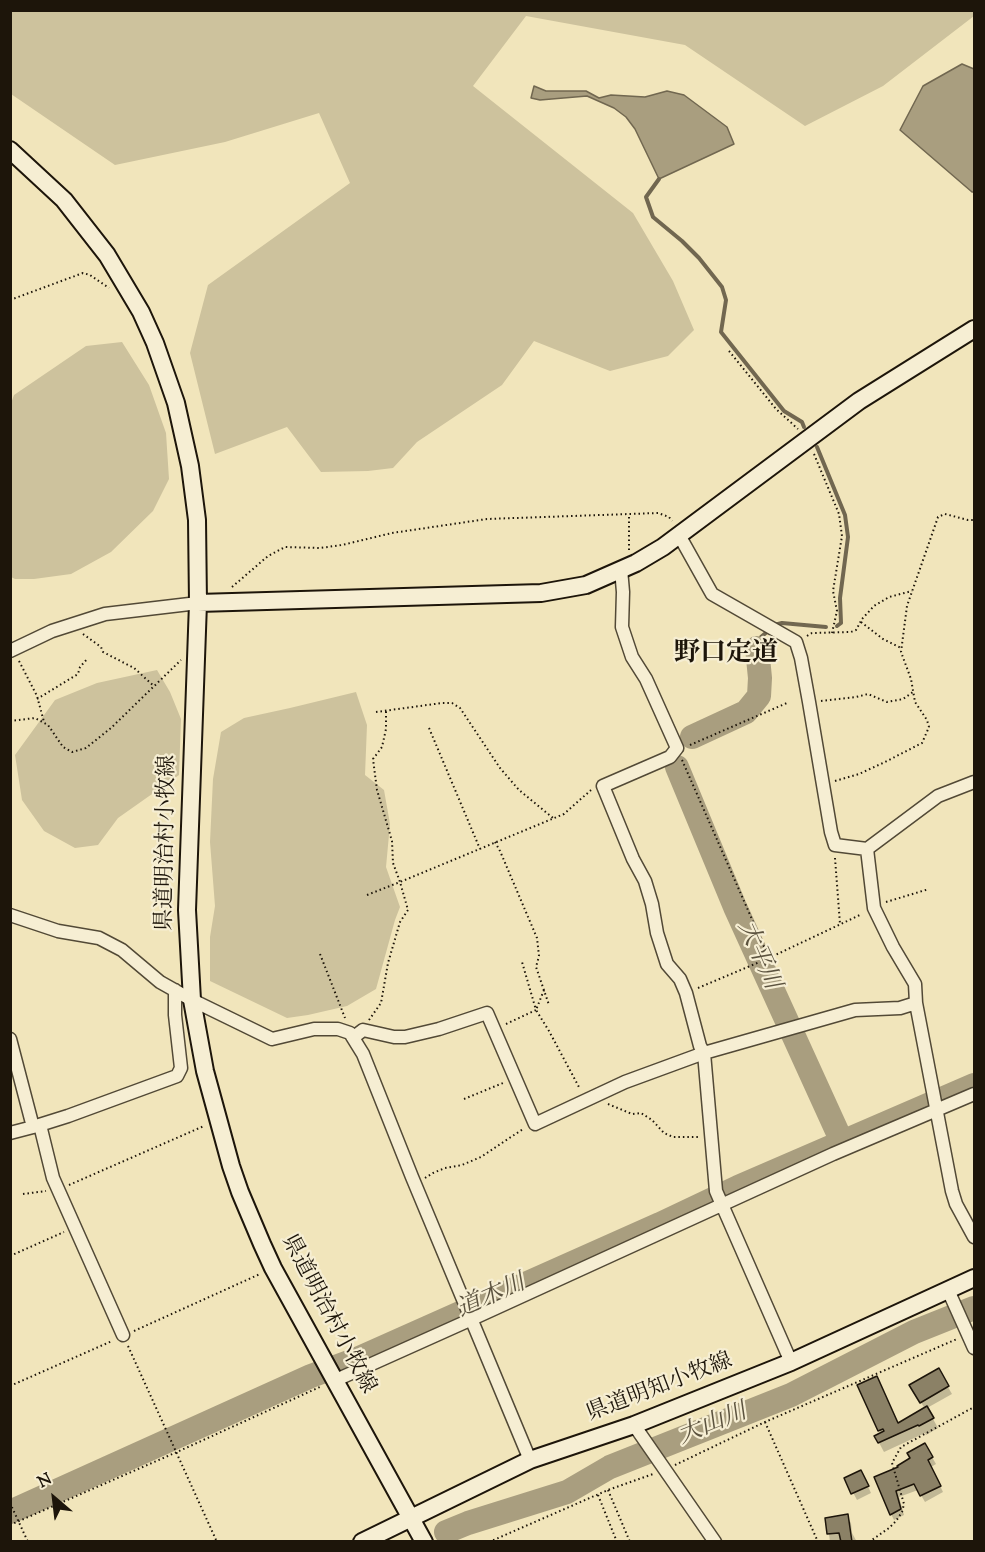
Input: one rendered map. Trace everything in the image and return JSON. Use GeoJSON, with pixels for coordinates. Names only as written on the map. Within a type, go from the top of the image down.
{"type":"FeatureCollection","features":[{"type":"Feature","properties":{"kind":"main road","name":"県道明治村小牧線"},"geometry":{"type":"LineString","coordinates":[[10,150],[64,200],[107,255],[141,312],[163,364],[183,429],[195,503],[198,548],[187,910],[192,1000],[205,1071],[231,1166],[273,1268],[424,1542]]}},
{"type":"Feature","properties":{"kind":"main road"},"geometry":{"type":"LineString","coordinates":[[198,603],[541,593],[586,585],[663,548],[859,401],[975,329]]}},
{"type":"Feature","properties":{"kind":"main road","name":"県道明知小牧線"},"geometry":{"type":"LineString","coordinates":[[362,1542],[411,1516],[530,1460],[638,1431],[950,1293],[975,1278]]}},
{"type":"Feature","properties":{"kind":"street"},"geometry":{"type":"LineString","coordinates":[[680,535],[712,594],[796,642],[801,658],[835,845],[867,849],[938,796],[975,782]]}},
{"type":"Feature","properties":{"kind":"street"},"geometry":{"type":"LineString","coordinates":[[628,566],[623,592],[622,627],[632,657],[646,679],[677,748],[670,757],[603,786],[633,859],[645,881],[667,964],[681,979],[704,1053],[711,1137],[720,1199],[791,1362]]}},
{"type":"Feature","properties":{"kind":"street"},"geometry":{"type":"LineString","coordinates":[[12,651],[52,631],[105,614],[198,603]]}},
{"type":"Feature","properties":{"kind":"street"},"geometry":{"type":"LineString","coordinates":[[867,849],[874,908],[915,984],[916,1003],[952,1191],[956,1204],[975,1237]]}},
{"type":"Feature","properties":{"kind":"street"},"geometry":{"type":"LineString","coordinates":[[10,915],[58,931],[99,938],[122,950],[160,981],[192,1000],[272,1039],[314,1029],[338,1029],[356,1033],[405,1037],[439,1029],[487,1013],[535,1125],[625,1082],[704,1053],[855,1010],[900,1008],[916,1003]]}},
{"type":"Feature","properties":{"kind":"street"},"geometry":{"type":"LineString","coordinates":[[10,1133],[37,1126],[177,1076],[181,1068],[175,1015],[175,990]]}},
{"type":"Feature","properties":{"kind":"street"},"geometry":{"type":"LineString","coordinates":[[356,1033],[416,1186],[530,1460]]}},
{"type":"Feature","properties":{"kind":"street"},"geometry":{"type":"LineString","coordinates":[[10,1039],[58,1190],[123,1335]]}},
{"type":"Feature","properties":{"kind":"street"},"geometry":{"type":"LineString","coordinates":[[336,1380],[469,1312],[720,1199],[975,1094]]}},
{"type":"Feature","properties":{"kind":"street"},"geometry":{"type":"LineString","coordinates":[[950,1293],[975,1348]]}},
{"type":"Feature","properties":{"kind":"street"},"geometry":{"type":"LineString","coordinates":[[638,1431],[715,1542]]}},
{"type":"Feature","properties":{"kind":"path"},"geometry":{"type":"LineString","coordinates":[[10,300],[83,273],[90,275],[122,297],[134,299]]}},
{"type":"Feature","properties":{"kind":"path"},"geometry":{"type":"LineString","coordinates":[[729,351],[776,409],[807,439],[839,514],[842,536],[833,591],[837,611],[831,633]]}},
{"type":"Feature","properties":{"kind":"path"},"geometry":{"type":"LineString","coordinates":[[243,576],[268,556],[285,547],[320,548],[342,545],[392,533],[487,519],[658,513],[669,517],[680,535]]}},
{"type":"Feature","properties":{"kind":"path"},"geometry":{"type":"LineString","coordinates":[[824,784],[859,774],[922,742],[928,727],[927,720],[915,702],[911,679],[901,652],[907,606],[938,517],[945,514],[975,520]]}},
{"type":"Feature","properties":{"kind":"path"},"geometry":{"type":"LineString","coordinates":[[628,566],[629,515]]}},
{"type":"Feature","properties":{"kind":"path"},"geometry":{"type":"LineString","coordinates":[[796,642],[812,633],[856,630],[874,606],[889,597],[912,591]]}},
{"type":"Feature","properties":{"kind":"path"},"geometry":{"type":"LineString","coordinates":[[860,622],[901,648]]}},
{"type":"Feature","properties":{"kind":"path"},"geometry":{"type":"LineString","coordinates":[[67,626],[85,635],[104,652],[134,668],[154,686]]}},
{"type":"Feature","properties":{"kind":"path"},"geometry":{"type":"LineString","coordinates":[[12,651],[37,699],[44,722]]}},
{"type":"Feature","properties":{"kind":"path"},"geometry":{"type":"LineString","coordinates":[[37,699],[78,674],[80,667],[88,658]]}},
{"type":"Feature","properties":{"kind":"path"},"geometry":{"type":"LineString","coordinates":[[10,721],[35,718],[48,725],[63,747],[72,752],[86,748],[111,728],[181,660],[196,661]]}},
{"type":"Feature","properties":{"kind":"path"},"geometry":{"type":"LineString","coordinates":[[809,702],[868,694],[887,702],[903,699],[913,692]]}},
{"type":"Feature","properties":{"kind":"path"},"geometry":{"type":"LineString","coordinates":[[376,712],[452,703],[460,708],[500,768],[519,790],[553,818]]}},
{"type":"Feature","properties":{"kind":"path"},"geometry":{"type":"LineString","coordinates":[[769,958],[677,748],[694,744],[787,703]]}},
{"type":"Feature","properties":{"kind":"path"},"geometry":{"type":"LineString","coordinates":[[320,954],[356,1033],[381,1003],[388,963],[400,922],[408,910],[393,863],[392,841],[377,790],[373,759],[382,747],[386,729],[386,710]]}},
{"type":"Feature","properties":{"kind":"path"},"geometry":{"type":"LineString","coordinates":[[429,729],[480,849]]}},
{"type":"Feature","properties":{"kind":"path"},"geometry":{"type":"LineString","coordinates":[[367,895],[564,814],[591,790],[603,786]]}},
{"type":"Feature","properties":{"kind":"path"},"geometry":{"type":"LineString","coordinates":[[495,842],[537,938],[539,956],[536,967],[549,1005]]}},
{"type":"Feature","properties":{"kind":"path"},"geometry":{"type":"LineString","coordinates":[[835,845],[840,924]]}},
{"type":"Feature","properties":{"kind":"path"},"geometry":{"type":"LineString","coordinates":[[686,993],[769,958],[883,903],[929,889]]}},
{"type":"Feature","properties":{"kind":"path"},"geometry":{"type":"LineString","coordinates":[[522,962],[536,1010],[591,1100],[632,1114],[641,1113],[652,1119],[664,1133],[673,1137],[711,1137]]}},
{"type":"Feature","properties":{"kind":"path"},"geometry":{"type":"LineString","coordinates":[[494,1029],[536,1010],[544,990]]}},
{"type":"Feature","properties":{"kind":"path"},"geometry":{"type":"LineString","coordinates":[[464,1099],[514,1078]]}},
{"type":"Feature","properties":{"kind":"path"},"geometry":{"type":"LineString","coordinates":[[23,1194],[58,1190],[218,1120]]}},
{"type":"Feature","properties":{"kind":"path"},"geometry":{"type":"LineString","coordinates":[[416,1186],[444,1168],[481,1157],[535,1123]]}},
{"type":"Feature","properties":{"kind":"path"},"geometry":{"type":"LineString","coordinates":[[10,1256],[75,1227]]}},
{"type":"Feature","properties":{"kind":"path"},"geometry":{"type":"LineString","coordinates":[[10,1386],[273,1268]]}},
{"type":"Feature","properties":{"kind":"path"},"geometry":{"type":"LineString","coordinates":[[489,1542],[967,1331]]}},
{"type":"Feature","properties":{"kind":"path"},"geometry":{"type":"LineString","coordinates":[[123,1335],[217,1542]]}},
{"type":"Feature","properties":{"kind":"path"},"geometry":{"type":"LineString","coordinates":[[10,1525],[336,1380]]}},
{"type":"Feature","properties":{"kind":"path"},"geometry":{"type":"LineString","coordinates":[[869,1542],[889,1528],[902,1512],[904,1504],[892,1463],[901,1448],[975,1407]]}},
{"type":"Feature","properties":{"kind":"path"},"geometry":{"type":"LineString","coordinates":[[765,1422],[818,1542]]}},
{"type":"Feature","properties":{"kind":"path"},"geometry":{"type":"LineString","coordinates":[[608,1490],[630,1542]]}},
{"type":"Feature","properties":{"kind":"path"},"geometry":{"type":"LineString","coordinates":[[598,1495],[617,1542]]}},
{"type":"Feature","properties":{"kind":"path"},"geometry":{"type":"LineString","coordinates":[[10,1503],[28,1542]]}},
{"type":"Feature","properties":{"kind":"shaded area"},"geometry":{"type":"Polygon","coordinates":[[[974,10],[974,16],[883,86],[805,126],[685,45],[526,16],[473,86],[633,213],[673,281],[694,330],[668,356],[610,371],[534,341],[502,385],[417,442],[393,468],[368,471],[321,472],[287,427],[215,454],[190,353],[208,285],[350,183],[319,113],[225,142],[115,165],[11,94],[11,11],[974,10]]]}},
{"type":"Feature","properties":{"kind":"shaded area"},"geometry":{"type":"Polygon","coordinates":[[[962,64],[974,69],[974,192],[900,130],[923,86],[962,64]]]}},
{"type":"Feature","properties":{"kind":"shaded area"},"geometry":{"type":"Polygon","coordinates":[[[534,86],[546,91],[586,91],[599,98],[611,95],[645,97],[667,91],[684,95],[727,127],[734,144],[659,179],[635,129],[626,117],[614,108],[587,96],[540,100],[531,98],[534,86]]]}},
{"type":"Feature","properties":{"kind":"shaded area"},"geometry":{"type":"Polygon","coordinates":[[[122,342],[149,385],[166,433],[169,479],[153,511],[111,552],[71,574],[15,579],[11,577],[10,406],[14,395],[86,346],[122,342]]]}},
{"type":"Feature","properties":{"kind":"shaded area"},"geometry":{"type":"Polygon","coordinates":[[[157,670],[170,692],[181,719],[179,775],[118,818],[98,845],[75,848],[44,831],[22,800],[15,755],[55,700],[97,683],[157,670]]]}},
{"type":"Feature","properties":{"kind":"shaded area"},"geometry":{"type":"Polygon","coordinates":[[[356,692],[367,725],[365,775],[384,790],[390,824],[386,867],[400,907],[376,989],[347,1006],[287,1018],[210,981],[210,937],[215,906],[210,842],[213,779],[221,732],[244,718],[356,692]]]}},
{"type":"Feature","properties":{"kind":"building"},"geometry":{"type":"Polygon","coordinates":[[[939,1368],[949,1386],[920,1403],[909,1385],[939,1368]]]}},
{"type":"Feature","properties":{"kind":"building"},"geometry":{"type":"Polygon","coordinates":[[[877,1376],[898,1423],[927,1406],[934,1418],[878,1443],[874,1436],[884,1431],[883,1429],[878,1431],[857,1385],[877,1376]]]}},
{"type":"Feature","properties":{"kind":"building"},"geometry":{"type":"Polygon","coordinates":[[[925,1443],[933,1457],[928,1460],[941,1486],[920,1496],[914,1484],[896,1491],[901,1509],[890,1515],[874,1477],[898,1467],[910,1458],[907,1453],[925,1443]]]}},
{"type":"Feature","properties":{"kind":"building"},"geometry":{"type":"Polygon","coordinates":[[[861,1470],[869,1486],[851,1494],[844,1478],[861,1470]]]}},
{"type":"Feature","properties":{"kind":"building"},"geometry":{"type":"Polygon","coordinates":[[[848,1514],[852,1542],[841,1542],[839,1533],[827,1534],[825,1518],[848,1514]]]}},
{"type":"Feature","properties":{"kind":"waterway"},"geometry":{"type":"LineString","coordinates":[[659,179],[646,197],[653,217],[699,258],[722,287],[726,300],[721,332],[784,411],[802,422],[804,427]]}},
{"type":"Feature","properties":{"kind":"waterway"},"geometry":{"type":"LineString","coordinates":[[817,447],[845,515],[848,537],[840,598],[841,623],[837,626]]}},
{"type":"Feature","properties":{"kind":"waterway"},"geometry":{"type":"LineString","coordinates":[[774,625],[782,623],[826,627]]}},
{"type":"Feature","properties":{"kind":"waterway"},"geometry":{"type":"LineString","coordinates":[[757,648],[761,637],[768,631]]}},
{"type":"Feature","properties":{"kind":"waterway","name":"大平川"},"geometry":{"type":"LineString","coordinates":[[692,737],[746,712],[759,696],[757,648]]}},
{"type":"Feature","properties":{"kind":"waterway","name":"大平川"},"geometry":{"type":"LineString","coordinates":[[677,767],[735,907],[842,1142]]}},
{"type":"Feature","properties":{"kind":"waterway","name":"道木川"},"geometry":{"type":"LineString","coordinates":[[10,1512],[311,1376],[357,1359],[738,1187],[974,1085]]}},
{"type":"Feature","properties":{"kind":"waterway","name":"大山川"},"geometry":{"type":"LineString","coordinates":[[446,1532],[567,1492],[610,1467],[791,1395],[914,1332],[974,1308]]}},
{"type":"Feature","properties":{"kind":"district","name":"野口定道"},"geometry":{"type":"Point","coordinates":[726,656]}}]}
